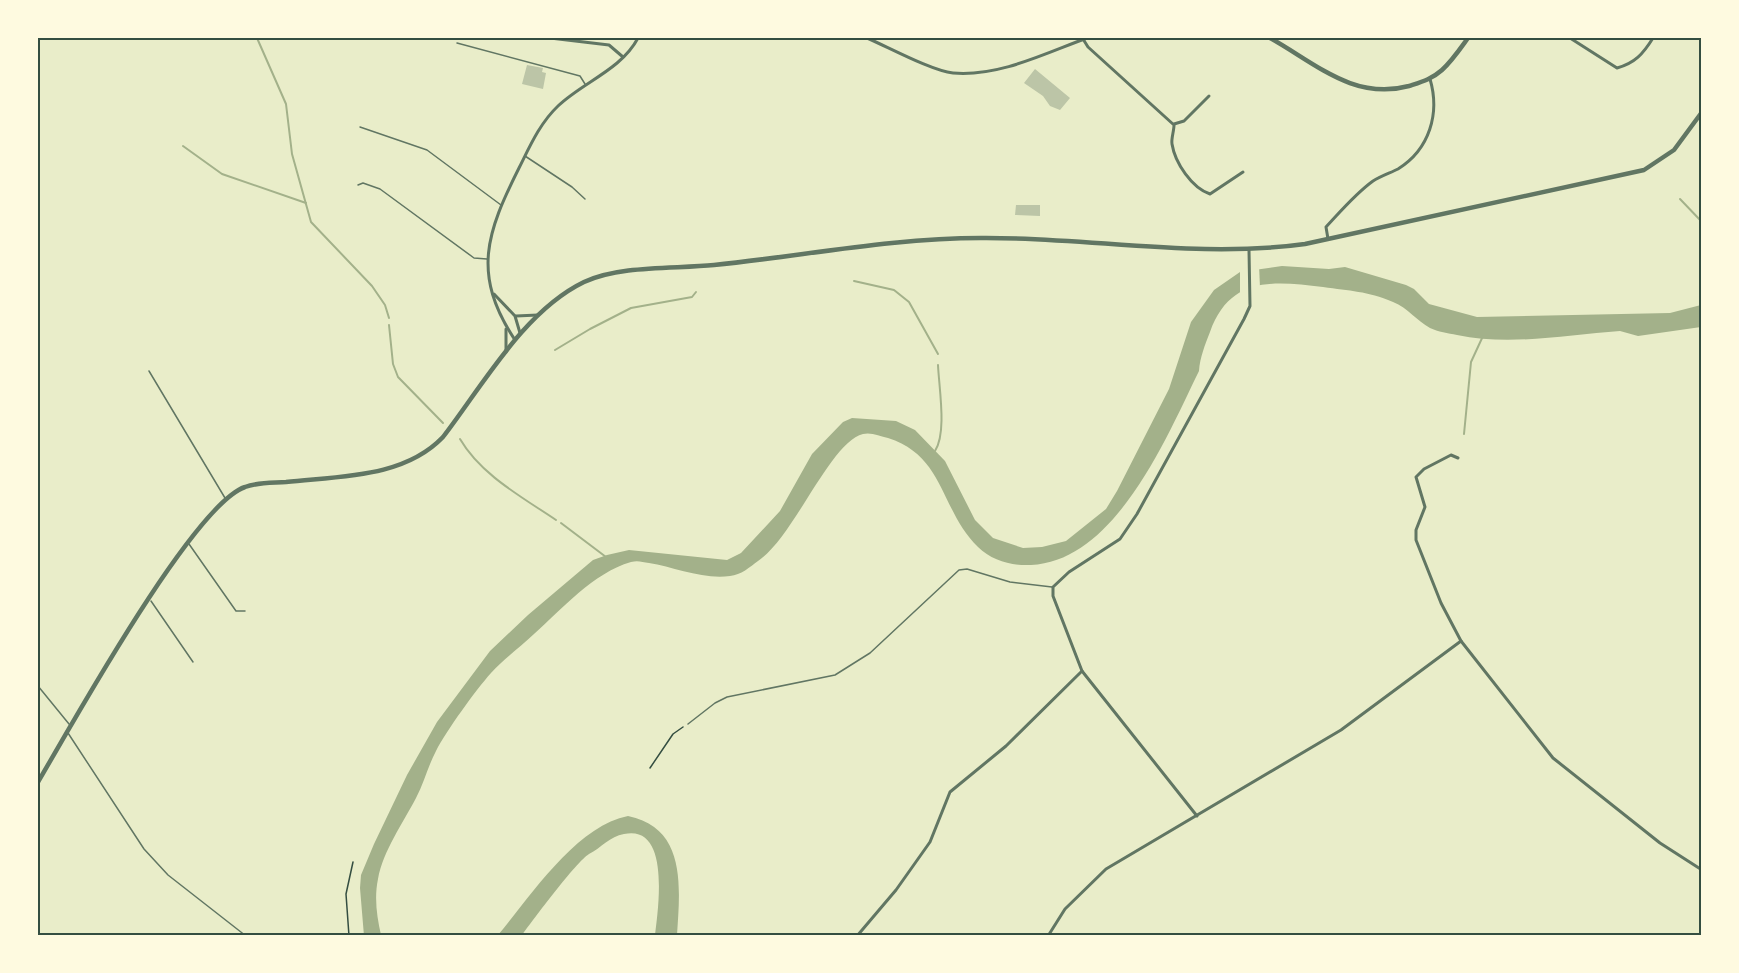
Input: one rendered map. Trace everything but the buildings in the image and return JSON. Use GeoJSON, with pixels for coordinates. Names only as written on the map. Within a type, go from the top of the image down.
{"type":"FeatureCollection","features":[{"type":"Feature","properties":{"kind":"street"},"geometry":{"type":"LineString","coordinates":[[550,38],[609,45],[623,57]]}},
{"type":"Feature","properties":{"kind":"street"},"geometry":{"type":"LineString","coordinates":[[515,340],[506,327],[493,293],[487,259],[489,236],[501,205],[545,120],[560,104],[623,57],[638,38]]}},
{"type":"Feature","properties":{"kind":"street"},"geometry":{"type":"LineString","coordinates":[[867,38],[942,70],[969,73],[998,70],[1085,38],[1088,47],[1174,124]]}},
{"type":"Feature","properties":{"kind":"street"},"geometry":{"type":"LineString","coordinates":[[1270,38],[1336,77],[1364,90],[1394,90],[1430,79],[1451,61],[1468,38]]}},
{"type":"Feature","properties":{"kind":"street"},"geometry":{"type":"LineString","coordinates":[[1570,38],[1617,68],[1632,64],[1653,38]]}},
{"type":"Feature","properties":{"kind":"street"},"geometry":{"type":"LineString","coordinates":[[1328,239],[1326,227],[1349,203],[1374,180],[1414,157],[1427,139],[1435,102],[1430,79]]}},
{"type":"Feature","properties":{"kind":"street"},"geometry":{"type":"LineString","coordinates":[[1174,124],[1184,121],[1209,96]]}},
{"type":"Feature","properties":{"kind":"street"},"geometry":{"type":"LineString","coordinates":[[38,782],[149,598],[225,499],[245,487],[257,484],[340,477],[410,463],[429,452],[443,437],[520,333],[538,315],[584,282],[610,274],[713,265],[932,240],[984,238],[1249,250],[1295,246],[1644,170],[1674,150],[1701,112]]}},
{"type":"Feature","properties":{"kind":"street"},"geometry":{"type":"LineString","coordinates":[[1174,124],[1172,144],[1182,168],[1200,191],[1210,194],[1243,172]]}},
{"type":"Feature","properties":{"kind":"street"},"geometry":{"type":"LineString","coordinates":[[1197,816],[1082,671],[1055,602],[1053,587],[1068,572],[1120,539],[1137,514],[1250,306],[1249,250]]}},
{"type":"Feature","properties":{"kind":"street"},"geometry":{"type":"LineString","coordinates":[[493,293],[515,316],[520,333]]}},
{"type":"Feature","properties":{"kind":"street"},"geometry":{"type":"LineString","coordinates":[[515,316],[538,315]]}},
{"type":"Feature","properties":{"kind":"street"},"geometry":{"type":"LineString","coordinates":[[506,327],[506,354]]}},
{"type":"Feature","properties":{"kind":"street"},"geometry":{"type":"LineString","coordinates":[[1458,458],[1451,455],[1424,469],[1416,477],[1425,507],[1416,530],[1416,540],[1442,603],[1461,641],[1553,758],[1660,843],[1701,870]]}},
{"type":"Feature","properties":{"kind":"street"},"geometry":{"type":"LineString","coordinates":[[1048,936],[1065,909],[1099,875],[1341,730],[1461,641]]}},
{"type":"Feature","properties":{"kind":"street"},"geometry":{"type":"LineString","coordinates":[[857,936],[896,890],[930,842],[950,792],[1006,746],[1082,671]]}},
{"type":"Feature","properties":{"kind":"lane"},"geometry":{"type":"LineString","coordinates":[[457,43],[580,76],[586,84]]}},
{"type":"Feature","properties":{"kind":"lane"},"geometry":{"type":"LineString","coordinates":[[360,127],[427,150],[501,205]]}},
{"type":"Feature","properties":{"kind":"lane"},"geometry":{"type":"LineString","coordinates":[[525,156],[565,182],[585,200]]}},
{"type":"Feature","properties":{"kind":"lane"},"geometry":{"type":"LineString","coordinates":[[358,185],[363,183],[380,189],[412,210],[474,258],[487,259]]}},
{"type":"Feature","properties":{"kind":"lane"},"geometry":{"type":"LineString","coordinates":[[149,371],[225,499]]}},
{"type":"Feature","properties":{"kind":"lane"},"geometry":{"type":"LineString","coordinates":[[189,543],[236,611],[245,611]]}},
{"type":"Feature","properties":{"kind":"lane"},"geometry":{"type":"LineString","coordinates":[[688,724],[715,703],[727,697],[835,675],[870,653],[959,570],[967,569],[1010,582],[1053,587]]}},
{"type":"Feature","properties":{"kind":"lane"},"geometry":{"type":"LineString","coordinates":[[149,598],[193,662]]}},
{"type":"Feature","properties":{"kind":"lane"},"geometry":{"type":"LineString","coordinates":[[38,686],[72,726]]}},
{"type":"Feature","properties":{"kind":"lane"},"geometry":{"type":"LineString","coordinates":[[68,733],[144,849],[168,875],[246,936]]}},
{"type":"Feature","properties":{"kind":"path"},"geometry":{"type":"LineString","coordinates":[[650,768],[672,734],[688,724]]}},
{"type":"Feature","properties":{"kind":"path"},"geometry":{"type":"LineString","coordinates":[[349,936],[346,894],[353,862]]}},
{"type":"Feature","properties":{"kind":"shaded area"},"geometry":{"type":"Polygon","coordinates":[[[1282,266],[1329,269],[1345,267],[1406,285],[1414,289],[1429,304],[1477,317],[1670,313],[1701,305],[1701,327],[1638,336],[1620,331],[1538,339],[1497,340],[1433,329],[1398,305],[1367,293],[1287,284],[1255,286],[1229,300],[1219,314],[1205,346],[1199,371],[1171,428],[1135,491],[1113,519],[1089,542],[1061,558],[1031,565],[1003,562],[984,552],[956,517],[932,471],[921,457],[907,446],[888,438],[863,434],[850,441],[838,454],[771,549],[745,570],[734,575],[720,577],[700,575],[638,561],[617,567],[579,593],[496,668],[447,732],[433,757],[419,792],[389,848],[381,869],[376,900],[381,935],[364,936],[361,875],[407,775],[437,722],[490,651],[528,615],[593,560],[629,550],[727,560],[741,553],[780,511],[812,454],[843,422],[852,418],[896,421],[915,430],[945,461],[975,520],[993,538],[1023,548],[1042,547],[1066,541],[1106,509],[1117,491],[1169,389],[1191,322],[1214,290],[1240,272],[1282,266]]]}},
{"type":"Feature","properties":{"kind":"shaded area"},"geometry":{"type":"Polygon","coordinates":[[[628,816],[647,823],[661,833],[670,847],[676,862],[678,880],[677,935],[655,935],[659,889],[655,855],[649,842],[639,834],[624,834],[610,840],[583,859],[522,935],[498,935],[539,883],[572,848],[590,833],[609,822],[628,816]]]}},
{"type":"Feature","properties":{"kind":"pier"},"geometry":{"type":"Polygon","coordinates":[[[1259,265],[1260,288],[1240,294],[1240,269],[1259,265]]]}},
{"type":"Feature","properties":{"kind":"waterway"},"geometry":{"type":"LineString","coordinates":[[257,38],[286,104],[292,154],[311,222],[372,286],[385,305],[389,318]]}},
{"type":"Feature","properties":{"kind":"waterway"},"geometry":{"type":"LineString","coordinates":[[183,146],[222,174],[306,203]]}},
{"type":"Feature","properties":{"kind":"waterway"},"geometry":{"type":"LineString","coordinates":[[1680,199],[1702,222]]}},
{"type":"Feature","properties":{"kind":"waterway"},"geometry":{"type":"LineString","coordinates":[[854,281],[894,290],[909,302],[938,354]]}},
{"type":"Feature","properties":{"kind":"waterway"},"geometry":{"type":"LineString","coordinates":[[555,350],[631,308],[692,297],[696,292]]}},
{"type":"Feature","properties":{"kind":"waterway"},"geometry":{"type":"LineString","coordinates":[[389,325],[393,364],[398,377],[443,423]]}},
{"type":"Feature","properties":{"kind":"waterway"},"geometry":{"type":"LineString","coordinates":[[1464,434],[1471,362],[1483,336]]}},
{"type":"Feature","properties":{"kind":"waterway"},"geometry":{"type":"LineString","coordinates":[[935,451],[941,433],[938,365]]}},
{"type":"Feature","properties":{"kind":"waterway"},"geometry":{"type":"LineString","coordinates":[[460,439],[479,464],[516,494],[556,520]]}},
{"type":"Feature","properties":{"kind":"waterway"},"geometry":{"type":"LineString","coordinates":[[561,523],[606,557]]}}]}
